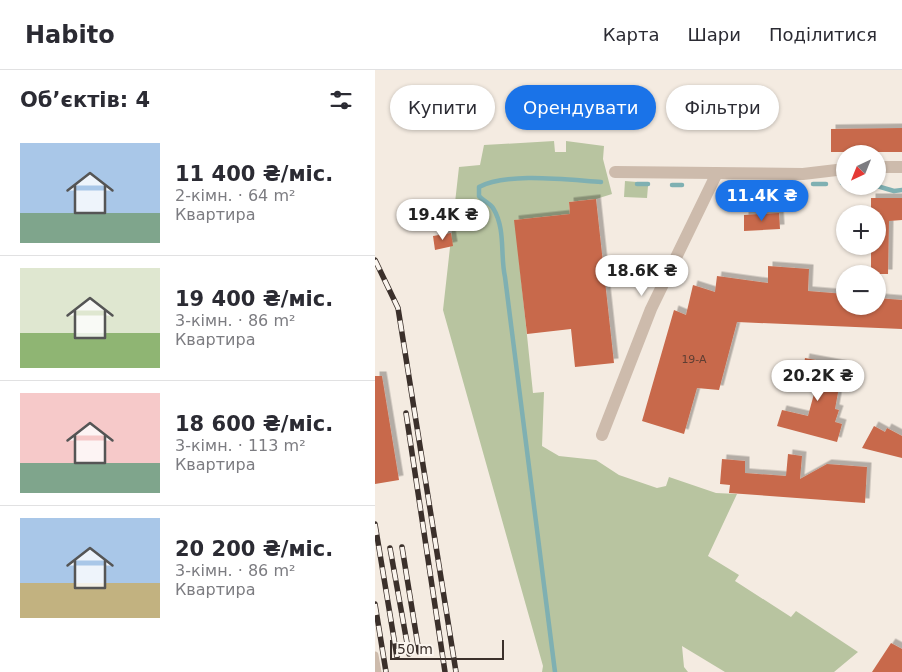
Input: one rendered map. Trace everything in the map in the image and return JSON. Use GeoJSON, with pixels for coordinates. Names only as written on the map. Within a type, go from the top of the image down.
{"type":"FeatureCollection","features":[{"type":"Feature","properties":{"kind":"street"},"geometry":{"type":"LineString","coordinates":[[886,167],[902,167]]}},
{"type":"Feature","properties":{"kind":"street"},"geometry":{"type":"LineString","coordinates":[[615,172],[803,174],[836,169]]}},
{"type":"Feature","properties":{"kind":"street"},"geometry":{"type":"LineString","coordinates":[[602,435],[651,309],[717,173]]}},
{"type":"Feature","properties":{"kind":"lane"},"geometry":{"type":"LineString","coordinates":[[375,655],[378,672]]}},
{"type":"Feature","properties":{"kind":"green space"},"geometry":{"type":"Polygon","coordinates":[[[554,141],[555,152],[566,152],[566,141],[604,146],[603,159],[612,194],[596,199],[569,202],[570,214],[515,220],[533,393],[544,392],[542,446],[559,456],[596,460],[619,475],[657,488],[666,486],[669,477],[716,493],[737,494],[708,556],[739,575],[735,581],[791,617],[796,611],[858,652],[834,672],[725,672],[682,646],[684,667],[688,672],[542,672],[543,666],[443,310],[459,167],[480,165],[484,145],[554,141]]]}},
{"type":"Feature","properties":{"kind":"green space"},"geometry":{"type":"Polygon","coordinates":[[[625,181],[637,182],[637,186],[648,186],[647,198],[624,197],[625,181]]]}},
{"type":"Feature","properties":{"kind":"building"},"geometry":{"type":"Polygon","coordinates":[[[902,128],[902,152],[886,152],[886,145],[836,145],[836,152],[831,152],[831,129],[902,128]]]}},
{"type":"Feature","properties":{"kind":"building"},"geometry":{"type":"Polygon","coordinates":[[[871,198],[902,198],[902,220],[889,221],[888,274],[886,274],[886,265],[871,265],[871,255],[886,255],[886,205],[871,205],[871,198]]]}},
{"type":"Feature","properties":{"kind":"building"},"geometry":{"type":"Polygon","coordinates":[[[596,199],[614,363],[575,367],[571,329],[527,334],[514,220],[570,214],[569,202],[596,199]]]}},
{"type":"Feature","properties":{"kind":"building"},"geometry":{"type":"Polygon","coordinates":[[[779,213],[780,229],[744,231],[744,215],[779,213]]]}},
{"type":"Feature","properties":{"kind":"building"},"geometry":{"type":"Polygon","coordinates":[[[451,233],[453,246],[435,250],[433,236],[451,233]]]}},
{"type":"Feature","properties":{"kind":"building"},"geometry":{"type":"Polygon","coordinates":[[[768,266],[809,269],[808,291],[836,293],[836,315],[886,315],[886,299],[902,300],[902,329],[737,322],[719,390],[697,388],[684,434],[642,421],[674,310],[686,315],[693,285],[715,292],[717,276],[768,283],[768,266]]]}},
{"type":"Feature","properties":{"kind":"building"},"geometry":{"type":"Polygon","coordinates":[[[805,358],[843,365],[835,409],[839,410],[835,422],[842,424],[837,442],[777,426],[782,410],[808,416],[815,390],[800,388],[805,358]]]}},
{"type":"Feature","properties":{"kind":"building"},"geometry":{"type":"Polygon","coordinates":[[[375,376],[382,376],[399,480],[375,484],[375,376]]]}},
{"type":"Feature","properties":{"kind":"building"},"geometry":{"type":"Polygon","coordinates":[[[874,426],[885,432],[887,428],[902,436],[902,458],[862,448],[874,426]]]}},
{"type":"Feature","properties":{"kind":"building"},"geometry":{"type":"Polygon","coordinates":[[[788,454],[802,456],[800,479],[827,464],[867,467],[865,503],[729,493],[730,485],[720,484],[722,459],[745,461],[745,473],[786,476],[788,454]]]}},
{"type":"Feature","properties":{"kind":"building"},"geometry":{"type":"Polygon","coordinates":[[[891,643],[902,649],[902,672],[872,672],[891,643]]]}},
{"type":"Feature","properties":{"kind":"waterway"},"geometry":{"type":"LineString","coordinates":[[555,672],[500,225],[493,208],[479,196],[479,187],[491,182],[521,178],[601,182]]}},
{"type":"Feature","properties":{"kind":"waterway"},"geometry":{"type":"LineString","coordinates":[[637,184],[648,184]]}},
{"type":"Feature","properties":{"kind":"waterway"},"geometry":{"type":"LineString","coordinates":[[813,184],[826,184]]}},
{"type":"Feature","properties":{"kind":"waterway"},"geometry":{"type":"LineString","coordinates":[[672,185],[682,185]]}},
{"type":"Feature","properties":{"kind":"waterway"},"geometry":{"type":"LineString","coordinates":[[886,189],[894,191],[902,190]]}},
{"type":"Feature","properties":{"kind":"railway"},"geometry":{"type":"LineString","coordinates":[[375,260],[398,308],[456,672]]}},
{"type":"Feature","properties":{"kind":"railway"},"geometry":{"type":"LineString","coordinates":[[406,413],[445,672]]}},
{"type":"Feature","properties":{"kind":"railway"},"geometry":{"type":"LineString","coordinates":[[375,524],[397,657]]}},
{"type":"Feature","properties":{"kind":"railway"},"geometry":{"type":"LineString","coordinates":[[402,547],[419,652]]}},
{"type":"Feature","properties":{"kind":"railway"},"geometry":{"type":"LineString","coordinates":[[390,548],[409,654]]}},
{"type":"Feature","properties":{"kind":"railway"},"geometry":{"type":"LineString","coordinates":[[375,604],[386,672]]}}]}
